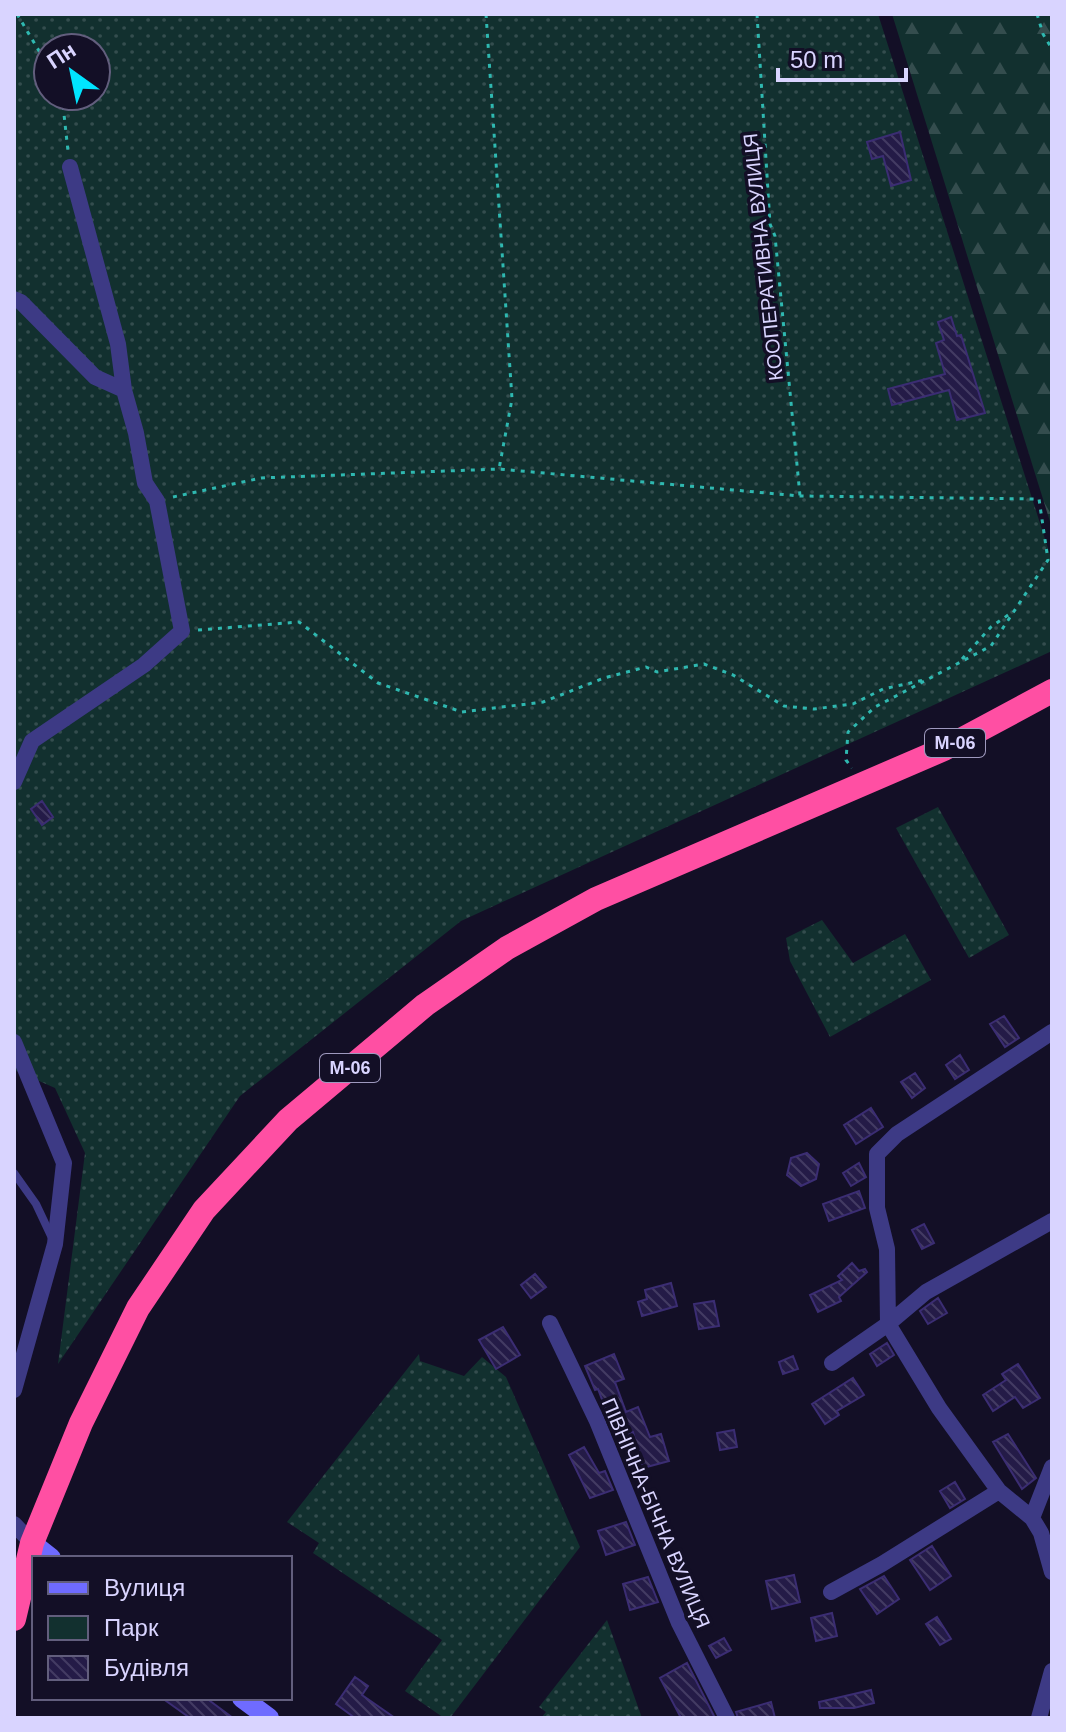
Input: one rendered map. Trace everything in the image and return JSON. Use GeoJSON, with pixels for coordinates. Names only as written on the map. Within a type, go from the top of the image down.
{"type":"FeatureCollection","features":[{"type":"Feature","properties":{"kind":"highway","name":"М-06"},"geometry":{"type":"LineString","coordinates":[[42,1551],[81,1423],[138,1308],[204,1210],[288,1120],[425,1005],[507,948],[596,899],[944,749],[1052,691]]}},
{"type":"Feature","properties":{"kind":"highway","name":"М-06"},"geometry":{"type":"LineString","coordinates":[[14,1619],[32,1575]]}},
{"type":"Feature","properties":{"kind":"street"},"geometry":{"type":"LineString","coordinates":[[14,782],[32,741],[144,665],[182,631],[157,501],[145,483],[124,390],[118,344],[70,167]]}},
{"type":"Feature","properties":{"kind":"street"},"geometry":{"type":"LineString","coordinates":[[14,299],[21,302],[95,377],[124,390]]}},
{"type":"Feature","properties":{"kind":"street"},"geometry":{"type":"LineString","coordinates":[[1052,1032],[897,1134],[877,1154],[877,1208],[885,1242],[888,1324],[939,1408],[999,1491],[1032,1518],[1041,1533],[1052,1572]]}},
{"type":"Feature","properties":{"kind":"street"},"geometry":{"type":"LineString","coordinates":[[14,1042],[64,1163],[55,1244],[14,1390]]}},
{"type":"Feature","properties":{"kind":"street"},"geometry":{"type":"LineString","coordinates":[[832,1363],[888,1324],[926,1292],[1052,1221]]}},
{"type":"Feature","properties":{"kind":"street","name":"ПІВНІЧНА-БІЧНА ВУЛИЦЯ"},"geometry":{"type":"LineString","coordinates":[[550,1323],[597,1421],[679,1623],[709,1677],[727,1718]]}},
{"type":"Feature","properties":{"kind":"street"},"geometry":{"type":"LineString","coordinates":[[1032,1518],[1052,1467]]}},
{"type":"Feature","properties":{"kind":"street"},"geometry":{"type":"LineString","coordinates":[[831,1592],[999,1491]]}},
{"type":"Feature","properties":{"kind":"street"},"geometry":{"type":"LineString","coordinates":[[14,1524],[42,1551]]}},
{"type":"Feature","properties":{"kind":"street"},"geometry":{"type":"LineString","coordinates":[[1039,1718],[1052,1671]]}},
{"type":"Feature","properties":{"kind":"street"},"geometry":{"type":"LineString","coordinates":[[245,1700],[269,1718]]}},
{"type":"Feature","properties":{"kind":"lane"},"geometry":{"type":"LineString","coordinates":[[14,1173],[36,1204],[55,1244]]}},
{"type":"Feature","properties":{"kind":"path"},"geometry":{"type":"LineString","coordinates":[[17,14],[32,39]]}},
{"type":"Feature","properties":{"kind":"path"},"geometry":{"type":"LineString","coordinates":[[486,14],[512,399],[499,469]]}},
{"type":"Feature","properties":{"kind":"path","name":"КООПЕРАТИВНА ВУЛИЦЯ"},"geometry":{"type":"LineString","coordinates":[[757,14],[770,224],[775,236],[800,496]]}},
{"type":"Feature","properties":{"kind":"path"},"geometry":{"type":"LineString","coordinates":[[1037,14],[1052,49]]}},
{"type":"Feature","properties":{"kind":"path"},"geometry":{"type":"LineString","coordinates":[[64,112],[70,167]]}},
{"type":"Feature","properties":{"kind":"path"},"geometry":{"type":"LineString","coordinates":[[157,501],[261,478],[499,469],[800,496],[1039,499],[1048,560],[991,646],[875,707],[848,732],[846,760],[866,783]]}},
{"type":"Feature","properties":{"kind":"path"},"geometry":{"type":"LineString","coordinates":[[1045,537],[1052,538]]}},
{"type":"Feature","properties":{"kind":"path"},"geometry":{"type":"LineString","coordinates":[[182,631],[299,622],[378,683],[462,712],[543,702],[604,678],[646,667],[657,672],[704,664],[733,675],[784,706],[814,709],[853,704],[883,689],[925,679],[957,665],[991,627],[1013,612]]}},
{"type":"Feature","properties":{"kind":"green space"},"geometry":{"type":"Polygon","coordinates":[[[14,14],[878,14],[1052,561],[1052,651],[461,921],[240,1096],[58,1364],[85,1153],[55,1088],[14,1070],[14,14]]]}},
{"type":"Feature","properties":{"kind":"green space"},"geometry":{"type":"Polygon","coordinates":[[[892,14],[1052,14],[1052,528],[892,14]]]}},
{"type":"Feature","properties":{"kind":"green space"},"geometry":{"type":"Polygon","coordinates":[[[938,807],[1009,935],[969,958],[896,828],[938,807]]]}},
{"type":"Feature","properties":{"kind":"green space"},"geometry":{"type":"Polygon","coordinates":[[[822,920],[853,963],[905,934],[931,980],[830,1037],[790,961],[786,938],[822,920]]]}},
{"type":"Feature","properties":{"kind":"green space"},"geometry":{"type":"Polygon","coordinates":[[[419,1354],[420,1361],[464,1376],[482,1357],[506,1377],[580,1547],[450,1718],[444,1718],[405,1691],[442,1640],[313,1553],[319,1543],[287,1522],[419,1354]]]}},
{"type":"Feature","properties":{"kind":"green space"},"geometry":{"type":"Polygon","coordinates":[[[607,1620],[642,1718],[541,1718],[546,1712],[539,1707],[607,1620]]]}},
{"type":"Feature","properties":{"kind":"building"},"geometry":{"type":"Polygon","coordinates":[[[900,132],[911,180],[891,186],[883,156],[872,159],[867,142],[900,132]]]}},
{"type":"Feature","properties":{"kind":"building"},"geometry":{"type":"Polygon","coordinates":[[[951,317],[957,336],[961,335],[985,413],[957,420],[949,390],[892,405],[888,389],[945,374],[936,343],[944,340],[938,322],[951,317]]]}},
{"type":"Feature","properties":{"kind":"building"},"geometry":{"type":"Polygon","coordinates":[[[42,801],[53,817],[42,825],[31,809],[42,801]]]}},
{"type":"Feature","properties":{"kind":"building"},"geometry":{"type":"Polygon","coordinates":[[[1004,1016],[1019,1038],[1005,1047],[990,1024],[1004,1016]]]}},
{"type":"Feature","properties":{"kind":"building"},"geometry":{"type":"Polygon","coordinates":[[[960,1055],[969,1070],[955,1079],[946,1065],[960,1055]]]}},
{"type":"Feature","properties":{"kind":"building"},"geometry":{"type":"Polygon","coordinates":[[[915,1073],[925,1088],[912,1098],[901,1082],[915,1073]]]}},
{"type":"Feature","properties":{"kind":"building"},"geometry":{"type":"Polygon","coordinates":[[[871,1108],[883,1127],[856,1144],[844,1125],[871,1108]]]}},
{"type":"Feature","properties":{"kind":"building"},"geometry":{"type":"Polygon","coordinates":[[[807,1153],[819,1164],[816,1179],[801,1186],[787,1175],[791,1158],[807,1153]]]}},
{"type":"Feature","properties":{"kind":"building"},"geometry":{"type":"Polygon","coordinates":[[[859,1163],[866,1177],[851,1186],[843,1173],[859,1163]]]}},
{"type":"Feature","properties":{"kind":"building"},"geometry":{"type":"Polygon","coordinates":[[[859,1191],[865,1208],[829,1221],[823,1204],[859,1191]]]}},
{"type":"Feature","properties":{"kind":"building"},"geometry":{"type":"Polygon","coordinates":[[[924,1224],[934,1243],[922,1249],[912,1230],[924,1224]]]}},
{"type":"Feature","properties":{"kind":"building"},"geometry":{"type":"Polygon","coordinates":[[[852,1263],[859,1271],[865,1269],[867,1272],[839,1297],[841,1301],[818,1312],[810,1295],[842,1280],[838,1276],[852,1263]]]}},
{"type":"Feature","properties":{"kind":"building"},"geometry":{"type":"Polygon","coordinates":[[[535,1274],[546,1287],[531,1298],[521,1285],[535,1274]]]}},
{"type":"Feature","properties":{"kind":"building"},"geometry":{"type":"Polygon","coordinates":[[[671,1283],[677,1306],[642,1316],[638,1302],[647,1299],[645,1290],[671,1283]]]}},
{"type":"Feature","properties":{"kind":"building"},"geometry":{"type":"Polygon","coordinates":[[[938,1298],[947,1313],[928,1324],[920,1311],[938,1298]]]}},
{"type":"Feature","properties":{"kind":"building"},"geometry":{"type":"Polygon","coordinates":[[[714,1301],[719,1326],[699,1329],[694,1304],[714,1301]]]}},
{"type":"Feature","properties":{"kind":"building"},"geometry":{"type":"Polygon","coordinates":[[[503,1327],[520,1355],[496,1369],[479,1340],[503,1327]]]}},
{"type":"Feature","properties":{"kind":"building"},"geometry":{"type":"Polygon","coordinates":[[[887,1343],[894,1355],[877,1366],[870,1354],[887,1343]]]}},
{"type":"Feature","properties":{"kind":"building"},"geometry":{"type":"Polygon","coordinates":[[[614,1354],[624,1379],[615,1382],[626,1412],[638,1407],[650,1437],[661,1434],[669,1461],[643,1468],[633,1432],[621,1437],[609,1408],[606,1410],[598,1389],[595,1390],[585,1366],[614,1354]]]}},
{"type":"Feature","properties":{"kind":"building"},"geometry":{"type":"Polygon","coordinates":[[[793,1356],[798,1369],[783,1374],[779,1362],[793,1356]]]}},
{"type":"Feature","properties":{"kind":"building"},"geometry":{"type":"Polygon","coordinates":[[[1018,1364],[1040,1398],[1023,1408],[1015,1397],[993,1411],[983,1395],[1006,1380],[1002,1374],[1018,1364]]]}},
{"type":"Feature","properties":{"kind":"building"},"geometry":{"type":"Polygon","coordinates":[[[853,1378],[864,1395],[837,1411],[839,1415],[825,1424],[812,1404],[853,1378]]]}},
{"type":"Feature","properties":{"kind":"building"},"geometry":{"type":"Polygon","coordinates":[[[734,1430],[737,1447],[720,1450],[717,1433],[734,1430]]]}},
{"type":"Feature","properties":{"kind":"building"},"geometry":{"type":"Polygon","coordinates":[[[1008,1434],[1036,1478],[1022,1489],[993,1442],[1008,1434]]]}},
{"type":"Feature","properties":{"kind":"building"},"geometry":{"type":"Polygon","coordinates":[[[584,1447],[599,1473],[605,1471],[613,1490],[590,1498],[569,1455],[584,1447]]]}},
{"type":"Feature","properties":{"kind":"building"},"geometry":{"type":"Polygon","coordinates":[[[955,1482],[965,1499],[950,1508],[940,1491],[955,1482]]]}},
{"type":"Feature","properties":{"kind":"building"},"geometry":{"type":"Polygon","coordinates":[[[626,1522],[635,1545],[606,1555],[598,1531],[626,1522]]]}},
{"type":"Feature","properties":{"kind":"building"},"geometry":{"type":"Polygon","coordinates":[[[932,1546],[951,1576],[930,1590],[910,1560],[932,1546]]]}},
{"type":"Feature","properties":{"kind":"building"},"geometry":{"type":"Polygon","coordinates":[[[794,1575],[800,1602],[772,1609],[766,1581],[794,1575]]]}},
{"type":"Feature","properties":{"kind":"building"},"geometry":{"type":"Polygon","coordinates":[[[884,1576],[899,1599],[877,1614],[860,1589],[884,1576]]]}},
{"type":"Feature","properties":{"kind":"building"},"geometry":{"type":"Polygon","coordinates":[[[648,1577],[658,1602],[630,1610],[623,1584],[648,1577]]]}},
{"type":"Feature","properties":{"kind":"building"},"geometry":{"type":"Polygon","coordinates":[[[832,1613],[837,1636],[816,1641],[811,1618],[832,1613]]]}},
{"type":"Feature","properties":{"kind":"building"},"geometry":{"type":"Polygon","coordinates":[[[937,1617],[951,1639],[940,1645],[926,1624],[937,1617]]]}},
{"type":"Feature","properties":{"kind":"building"},"geometry":{"type":"Polygon","coordinates":[[[724,1638],[731,1650],[716,1658],[709,1646],[724,1638]]]}},
{"type":"Feature","properties":{"kind":"building"},"geometry":{"type":"Polygon","coordinates":[[[687,1663],[715,1718],[681,1718],[660,1678],[687,1663]]]}},
{"type":"Feature","properties":{"kind":"building"},"geometry":{"type":"Polygon","coordinates":[[[355,1677],[368,1686],[362,1695],[395,1718],[355,1718],[336,1704],[355,1677]]]}},
{"type":"Feature","properties":{"kind":"building"},"geometry":{"type":"Polygon","coordinates":[[[871,1690],[874,1703],[854,1708],[820,1708],[819,1702],[871,1690]]]}},
{"type":"Feature","properties":{"kind":"building"},"geometry":{"type":"Polygon","coordinates":[[[165,1700],[209,1700],[233,1718],[190,1718],[165,1700]]]}},
{"type":"Feature","properties":{"kind":"building"},"geometry":{"type":"Polygon","coordinates":[[[771,1702],[775,1718],[738,1718],[736,1712],[771,1702]]]}}]}
